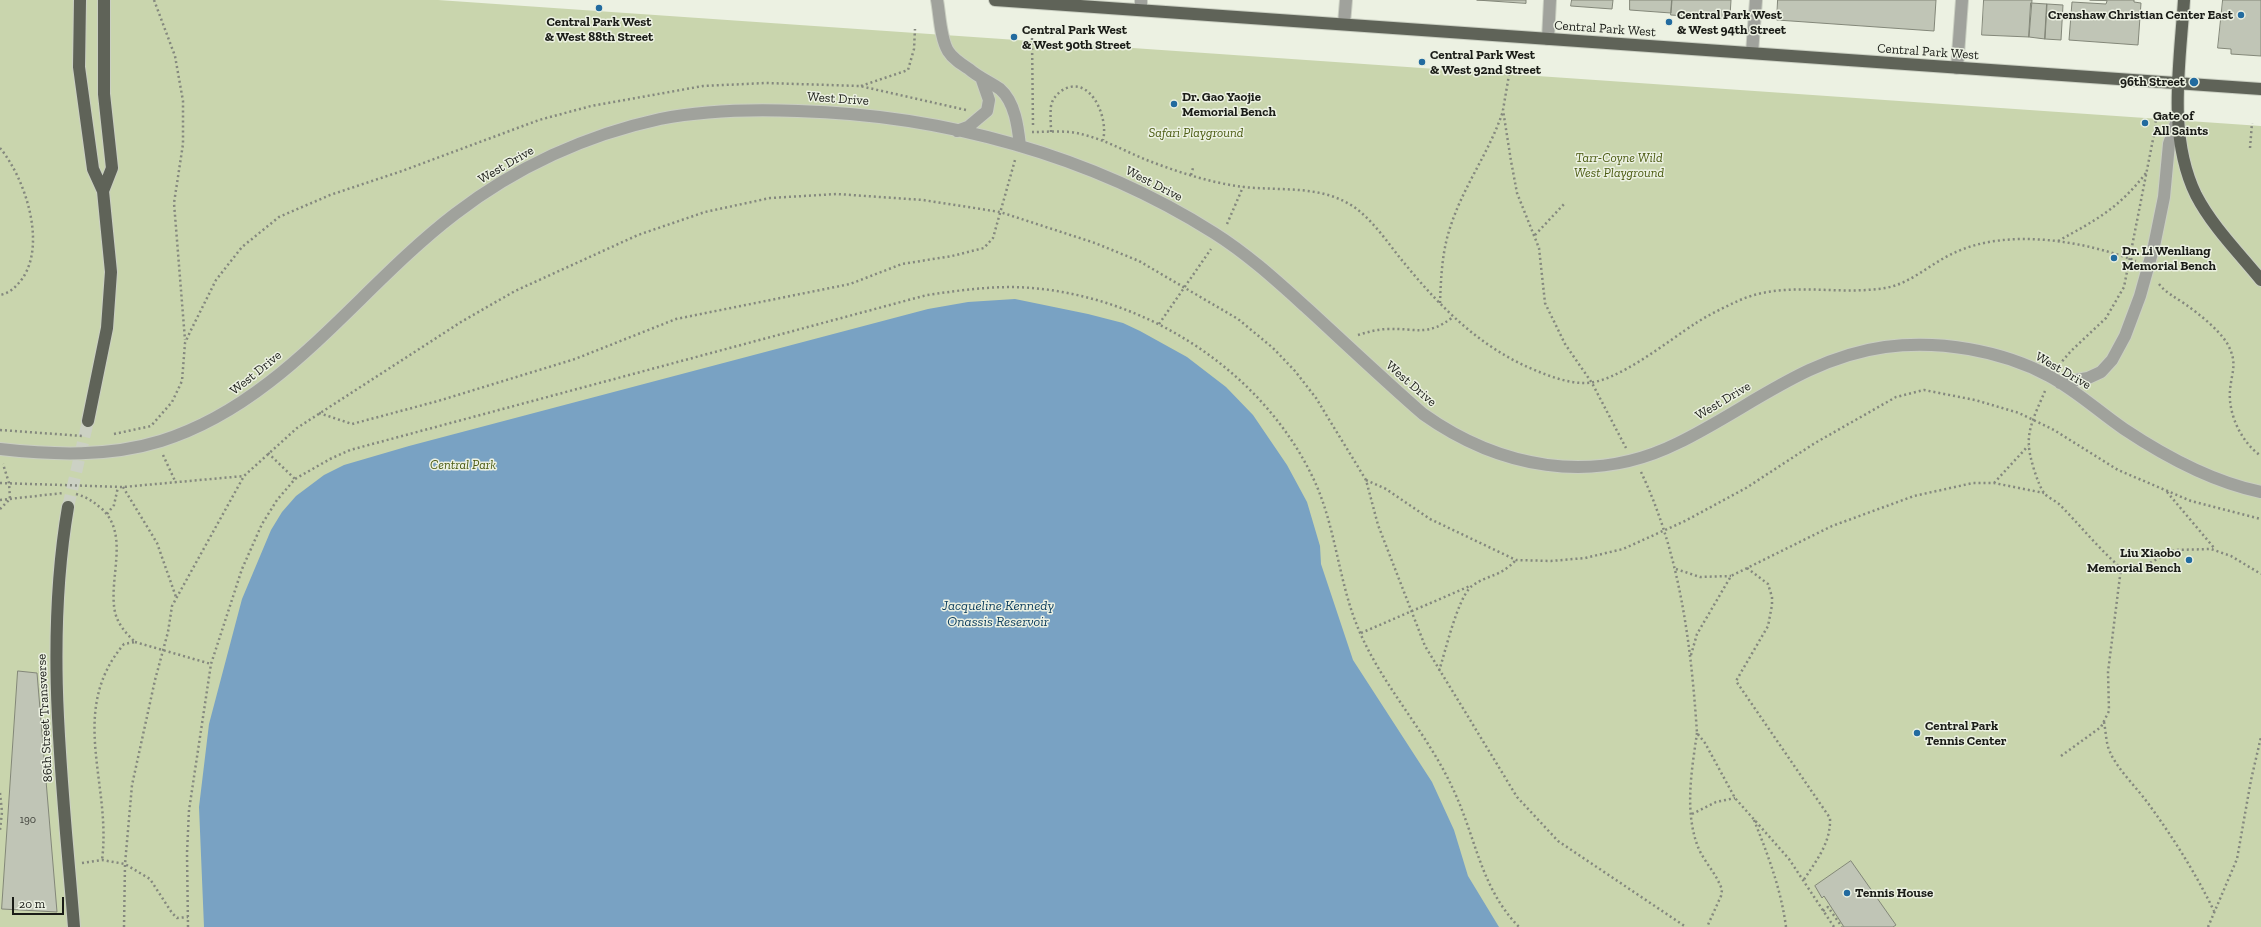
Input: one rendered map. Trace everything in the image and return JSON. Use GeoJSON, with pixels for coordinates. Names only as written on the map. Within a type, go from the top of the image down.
{"type":"FeatureCollection","features":[{"type":"Feature","properties":{"kind":"main road"},"geometry":{"type":"LineString","coordinates":[[80,0],[79,67],[86,128],[93,169],[103,191],[110,257],[109,308],[99,372],[88,421]]}},
{"type":"Feature","properties":{"kind":"main road"},"geometry":{"type":"LineString","coordinates":[[103,191],[112,168],[104,94],[104,0]]}},
{"type":"Feature","properties":{"kind":"main road","name":"Central Park West"},"geometry":{"type":"LineString","coordinates":[[995,0],[1141,4],[1344,24],[2261,89]]}},
{"type":"Feature","properties":{"kind":"main road"},"geometry":{"type":"LineString","coordinates":[[2184,0],[2178,117],[2184,159],[2197,196],[2210,216],[2261,280]]}},
{"type":"Feature","properties":{"kind":"main road","name":"86th Street Transverse"},"geometry":{"type":"LineString","coordinates":[[68,507],[59,572],[55,651],[74,927]]}},
{"type":"Feature","properties":{"kind":"street"},"geometry":{"type":"LineString","coordinates":[[937,0],[944,38],[948,50],[955,58],[982,80],[998,88],[1008,100],[1018,129],[1020,146]]}},
{"type":"Feature","properties":{"kind":"street"},"geometry":{"type":"LineString","coordinates":[[1344,24],[1346,0]]}},
{"type":"Feature","properties":{"kind":"street"},"geometry":{"type":"LineString","coordinates":[[1548,39],[1550,0]]}},
{"type":"Feature","properties":{"kind":"street"},"geometry":{"type":"LineString","coordinates":[[1752,53],[1756,0]]}},
{"type":"Feature","properties":{"kind":"street"},"geometry":{"type":"LineString","coordinates":[[1957,68],[1962,0]]}},
{"type":"Feature","properties":{"kind":"street"},"geometry":{"type":"LineString","coordinates":[[957,131],[968,127],[987,111],[989,100],[982,80]]}},
{"type":"Feature","properties":{"kind":"street","name":"West Drive"},"geometry":{"type":"LineString","coordinates":[[0,449],[69,453],[115,450],[159,441],[188,431],[221,416],[272,381],[416,247],[455,214],[501,182],[568,148],[598,137],[661,119],[738,110],[807,111],[878,116],[957,131],[1020,146],[1142,191],[1219,236],[1258,265],[1423,414],[1453,434],[1508,458],[1568,466],[1611,464],[1658,452],[1700,431],[1795,375],[1830,360],[1866,350],[1903,346],[1958,348],[1999,356],[2019,363],[2056,380],[2161,453],[2213,477],[2261,492]]}},
{"type":"Feature","properties":{"kind":"street"},"geometry":{"type":"LineString","coordinates":[[2056,380],[2088,378],[2101,372],[2112,360],[2125,336],[2140,296],[2154,246],[2164,197],[2169,144],[2178,117]]}},
{"type":"Feature","properties":{"kind":"path"},"geometry":{"type":"LineString","coordinates":[[154,0],[175,56],[184,101],[183,144],[174,203],[186,343]]}},
{"type":"Feature","properties":{"kind":"path"},"geometry":{"type":"LineString","coordinates":[[860,86],[908,70],[914,49],[915,29]]}},
{"type":"Feature","properties":{"kind":"path"},"geometry":{"type":"LineString","coordinates":[[1032,38],[1032,132],[1079,133],[1104,140],[1145,159],[1191,175],[1243,187],[1310,190],[1351,205],[1373,226],[1440,304],[1481,341],[1521,365],[1560,379],[1592,383],[1634,364],[1711,314],[1742,299],[1761,293],[1805,288],[1868,290],[1890,287],[1908,280],[1940,260],[1970,247],[2010,241],[2057,241],[2105,251],[2142,262]]}},
{"type":"Feature","properties":{"kind":"path"},"geometry":{"type":"LineString","coordinates":[[1440,304],[1443,257],[1451,224],[1463,196],[1498,127],[1503,110],[1510,69]]}},
{"type":"Feature","properties":{"kind":"path"},"geometry":{"type":"LineString","coordinates":[[1051,132],[1051,106],[1053,100],[1064,90],[1075,87],[1089,92],[1099,105],[1104,120],[1104,140]]}},
{"type":"Feature","properties":{"kind":"path"},"geometry":{"type":"LineString","coordinates":[[1503,110],[1517,194],[1535,235],[1539,248],[1543,295],[1548,311],[1565,344],[1592,383],[1628,450]]}},
{"type":"Feature","properties":{"kind":"path"},"geometry":{"type":"LineString","coordinates":[[1994,483],[2028,446],[2034,419],[2071,351],[2106,318],[2124,287],[2156,124],[2155,114]]}},
{"type":"Feature","properties":{"kind":"path"},"geometry":{"type":"LineString","coordinates":[[2250,148],[2252,123]]}},
{"type":"Feature","properties":{"kind":"path"},"geometry":{"type":"LineString","coordinates":[[0,148],[17,173],[32,219],[32,254],[25,274],[16,288],[0,295]]}},
{"type":"Feature","properties":{"kind":"path"},"geometry":{"type":"LineString","coordinates":[[319,413],[352,424],[438,401],[575,360],[676,319],[850,284],[902,264],[952,256],[984,248],[993,238],[1015,160]]}},
{"type":"Feature","properties":{"kind":"path"},"geometry":{"type":"LineString","coordinates":[[1191,175],[1193,168]]}},
{"type":"Feature","properties":{"kind":"path"},"geometry":{"type":"LineString","coordinates":[[2057,241],[2102,217],[2129,194],[2147,171]]}},
{"type":"Feature","properties":{"kind":"path"},"geometry":{"type":"LineString","coordinates":[[1225,229],[1243,187]]}},
{"type":"Feature","properties":{"kind":"path"},"geometry":{"type":"LineString","coordinates":[[124,927],[125,864],[132,785],[155,680],[168,632],[172,606],[244,476],[297,428],[461,322],[515,291],[638,235],[705,212],[770,198],[837,194],[923,200],[1000,212],[1095,243],[1139,261],[1238,319],[1273,348],[1295,371],[1336,427],[1366,480],[1378,526],[1410,612],[1425,646],[1517,797],[1558,841],[1686,927]]}},
{"type":"Feature","properties":{"kind":"path"},"geometry":{"type":"LineString","coordinates":[[1535,235],[1565,203]]}},
{"type":"Feature","properties":{"kind":"path"},"geometry":{"type":"LineString","coordinates":[[1159,324],[1183,287],[1212,247]]}},
{"type":"Feature","properties":{"kind":"path"},"geometry":{"type":"LineString","coordinates":[[2157,281],[2163,290],[2185,304],[2217,331],[2227,344],[2235,362],[2230,395],[2233,415],[2250,447],[2261,456]]}},
{"type":"Feature","properties":{"kind":"path"},"geometry":{"type":"LineString","coordinates":[[188,927],[189,810],[210,664],[242,569],[262,524],[277,500],[294,479],[330,459],[350,450],[927,295],[967,289],[1001,287],[1034,288],[1074,294],[1117,306],[1159,324],[1190,342],[1236,377],[1265,407],[1304,460],[1326,509],[1343,583],[1360,633],[1395,697],[1431,747],[1447,776],[1464,815],[1481,870],[1501,906],[1519,927]]}},
{"type":"Feature","properties":{"kind":"path"},"geometry":{"type":"LineString","coordinates":[[1345,343],[1357,336],[1375,330],[1388,329],[1424,331],[1434,329],[1453,317]]}},
{"type":"Feature","properties":{"kind":"path"},"geometry":{"type":"LineString","coordinates":[[1366,480],[1386,489],[1430,519],[1516,560],[1551,561],[1585,558],[1623,549],[1665,530],[1724,500],[1871,410],[1896,397],[1913,391],[1934,391],[2001,407],[2034,419],[2118,470],[2191,502],[2261,519]]}},
{"type":"Feature","properties":{"kind":"path"},"geometry":{"type":"LineString","coordinates":[[0,430],[28,434],[87,436]]}},
{"type":"Feature","properties":{"kind":"path"},"geometry":{"type":"LineString","coordinates":[[2028,446],[2044,493]]}},
{"type":"Feature","properties":{"kind":"path"},"geometry":{"type":"LineString","coordinates":[[268,453],[294,479]]}},
{"type":"Feature","properties":{"kind":"path"},"geometry":{"type":"LineString","coordinates":[[162,454],[176,483]]}},
{"type":"Feature","properties":{"kind":"path"},"geometry":{"type":"LineString","coordinates":[[0,509],[10,499],[9,483],[2,462]]}},
{"type":"Feature","properties":{"kind":"path"},"geometry":{"type":"LineString","coordinates":[[1641,472],[1656,505],[1665,530],[1688,630],[1697,733],[1691,779],[1692,814],[1698,846],[1720,883],[1721,896],[1707,927]]}},
{"type":"Feature","properties":{"kind":"path"},"geometry":{"type":"LineString","coordinates":[[0,483],[123,487],[244,476]]}},
{"type":"Feature","properties":{"kind":"path"},"geometry":{"type":"LineString","coordinates":[[1675,569],[1700,577],[1731,576],[1832,526],[1888,504],[1973,483],[1994,483],[2044,493],[2058,503],[2097,547],[2121,568],[2148,564],[2174,550],[2184,548],[2216,550]]}},
{"type":"Feature","properties":{"kind":"path"},"geometry":{"type":"LineString","coordinates":[[107,514],[114,505],[118,487]]}},
{"type":"Feature","properties":{"kind":"path"},"geometry":{"type":"LineString","coordinates":[[123,487],[157,543],[176,597]]}},
{"type":"Feature","properties":{"kind":"path"},"geometry":{"type":"LineString","coordinates":[[2165,490],[2216,550],[2261,574]]}},
{"type":"Feature","properties":{"kind":"path"},"geometry":{"type":"LineString","coordinates":[[0,500],[53,493],[66,493]]}},
{"type":"Feature","properties":{"kind":"path"},"geometry":{"type":"LineString","coordinates":[[70,494],[88,498],[107,514],[113,525],[116,539],[115,612],[123,630],[135,642]]}},
{"type":"Feature","properties":{"kind":"path"},"geometry":{"type":"LineString","coordinates":[[1360,633],[1506,570],[1516,560]]}},
{"type":"Feature","properties":{"kind":"path"},"geometry":{"type":"LineString","coordinates":[[1746,568],[1768,584],[1772,596],[1772,605],[1768,626],[1736,681],[1830,818],[1829,837],[1803,881]]}},
{"type":"Feature","properties":{"kind":"path"},"geometry":{"type":"LineString","coordinates":[[2061,756],[2094,733],[2104,722],[2109,711],[2108,672],[2121,568]]}},
{"type":"Feature","properties":{"kind":"path"},"geometry":{"type":"LineString","coordinates":[[1690,657],[1697,634],[1731,576]]}},
{"type":"Feature","properties":{"kind":"path"},"geometry":{"type":"LineString","coordinates":[[1439,671],[1462,598],[1471,586]]}},
{"type":"Feature","properties":{"kind":"path"},"geometry":{"type":"LineString","coordinates":[[102,860],[104,841],[103,815],[94,730],[96,697],[114,655],[124,644],[135,642],[210,664]]}},
{"type":"Feature","properties":{"kind":"path"},"geometry":{"type":"LineString","coordinates":[[2104,722],[2109,751],[2116,764],[2151,807],[2199,881],[2214,911]]}},
{"type":"Feature","properties":{"kind":"path"},"geometry":{"type":"LineString","coordinates":[[1697,733],[1705,743],[1735,798],[1789,859],[1834,927]]}},
{"type":"Feature","properties":{"kind":"path"},"geometry":{"type":"LineString","coordinates":[[2208,927],[2237,859],[2251,780],[2261,737]]}},
{"type":"Feature","properties":{"kind":"path"},"geometry":{"type":"LineString","coordinates":[[0,793],[2,812],[0,830]]}},
{"type":"Feature","properties":{"kind":"path"},"geometry":{"type":"LineString","coordinates":[[1692,814],[1716,802],[1735,798]]}},
{"type":"Feature","properties":{"kind":"path"},"geometry":{"type":"LineString","coordinates":[[1753,817],[1777,879],[1782,899],[1786,927]]}},
{"type":"Feature","properties":{"kind":"path"},"geometry":{"type":"LineString","coordinates":[[69,864],[102,860],[125,864],[150,879],[172,913],[177,918],[188,917]]}},
{"type":"Feature","properties":{"kind":"path"},"geometry":{"type":"LineString","coordinates":[[1823,911],[1828,908],[1842,927]]}},
{"type":"Feature","properties":{"kind":"green space","name":"Central Park"},"geometry":{"type":"Polygon","coordinates":[[[0,0],[438,0],[2261,126],[2261,927],[0,927],[0,0]]]}},
{"type":"Feature","properties":{"kind":"water","name":"Jacqueline Kennedy Onassis Reservoir"},"geometry":{"type":"Polygon","coordinates":[[[1015,299],[1088,314],[1123,323],[1140,331],[1187,357],[1226,387],[1253,415],[1287,465],[1307,502],[1320,546],[1321,564],[1353,660],[1432,782],[1454,830],[1468,876],[1499,927],[204,927],[199,807],[209,724],[242,599],[271,530],[282,512],[296,496],[324,475],[344,465],[409,446],[928,309],[968,302],[1015,299]]]}},
{"type":"Feature","properties":{"kind":"building"},"geometry":{"type":"Polygon","coordinates":[[[1477,0],[1526,0],[1526,3],[1477,0]]]}},
{"type":"Feature","properties":{"kind":"building"},"geometry":{"type":"Polygon","coordinates":[[[1572,0],[1613,0],[1612,9],[1571,6],[1572,0]]]}},
{"type":"Feature","properties":{"kind":"building"},"geometry":{"type":"Polygon","coordinates":[[[1630,0],[1672,0],[1671,13],[1630,10],[1630,0]]]}},
{"type":"Feature","properties":{"kind":"building"},"geometry":{"type":"Polygon","coordinates":[[[1672,0],[1731,0],[1730,16],[1728,19],[1671,15],[1672,0]]]}},
{"type":"Feature","properties":{"kind":"building"},"geometry":{"type":"Polygon","coordinates":[[[1778,0],[1936,0],[1934,31],[1777,20],[1778,0]]]}},
{"type":"Feature","properties":{"kind":"building"},"geometry":{"type":"Polygon","coordinates":[[[1984,0],[2032,0],[2029,37],[1982,35],[1984,0]]]}},
{"type":"Feature","properties":{"kind":"building"},"geometry":{"type":"Polygon","coordinates":[[[2090,0],[2134,0],[2134,2],[2141,3],[2138,45],[2069,40],[2072,2],[2106,4],[2107,1],[2090,0]]]}},
{"type":"Feature","properties":{"kind":"building","name":"Crenshaw Christian Center East"},"geometry":{"type":"Polygon","coordinates":[[[2223,0],[2261,0],[2261,56],[2231,54],[2231,49],[2218,48],[2223,0]]]}},
{"type":"Feature","properties":{"kind":"building"},"geometry":{"type":"Polygon","coordinates":[[[2031,3],[2047,4],[2045,39],[2029,37],[2031,3]]]}},
{"type":"Feature","properties":{"kind":"building"},"geometry":{"type":"Polygon","coordinates":[[[2047,4],[2063,5],[2061,40],[2045,39],[2047,4]]]}},
{"type":"Feature","properties":{"kind":"building"},"geometry":{"type":"Polygon","coordinates":[[[18,671],[37,673],[57,912],[2,909],[18,671]]]}},
{"type":"Feature","properties":{"kind":"building","name":"Tennis House"},"geometry":{"type":"Polygon","coordinates":[[[1851,861],[1896,925],[1893,927],[1844,927],[1824,896],[1822,898],[1815,886],[1851,861]]]}},
{"type":"Feature","properties":{"kind":"tunnel"},"geometry":{"type":"LineString","coordinates":[[68,507],[88,421]]}},
{"type":"Feature","properties":{"kind":"place","name":"Central Park West & West 88th Street"},"geometry":{"type":"Point","coordinates":[599,8]}},
{"type":"Feature","properties":{"kind":"place","name":"Crenshaw Christian Center East"},"geometry":{"type":"Point","coordinates":[2241,15]}},
{"type":"Feature","properties":{"kind":"place","name":"Central Park West & West 94th Street"},"geometry":{"type":"Point","coordinates":[1669,22]}},
{"type":"Feature","properties":{"kind":"place","name":"Central Park West & West 90th Street"},"geometry":{"type":"Point","coordinates":[1014,37]}},
{"type":"Feature","properties":{"kind":"place","name":"Central Park West & West 92nd Street"},"geometry":{"type":"Point","coordinates":[1422,62]}},
{"type":"Feature","properties":{"kind":"place","name":"96th Street"},"geometry":{"type":"Point","coordinates":[2194,82]}},
{"type":"Feature","properties":{"kind":"place","name":"Dr. Gao Yaojie Memorial Bench"},"geometry":{"type":"Point","coordinates":[1174,104]}},
{"type":"Feature","properties":{"kind":"place","name":"Gate of All Saints"},"geometry":{"type":"Point","coordinates":[2145,123]}},
{"type":"Feature","properties":{"kind":"place","name":"Dr. Li Wenliang Memorial Bench"},"geometry":{"type":"Point","coordinates":[2114,258]}},
{"type":"Feature","properties":{"kind":"place","name":"Liu Xiaobo Memorial Bench"},"geometry":{"type":"Point","coordinates":[2189,560]}},
{"type":"Feature","properties":{"kind":"place","name":"Central Park Tennis Center"},"geometry":{"type":"Point","coordinates":[1917,733]}},
{"type":"Feature","properties":{"kind":"place","name":"Tennis House"},"geometry":{"type":"Point","coordinates":[1847,893]}},
{"type":"Feature","properties":{"kind":"park label","name":"Safari Playground"},"geometry":{"type":"Point","coordinates":[1196,133]}},
{"type":"Feature","properties":{"kind":"park label","name":"Tarr-Coyne Wild West Playground"},"geometry":{"type":"Point","coordinates":[1619,166]}}]}
